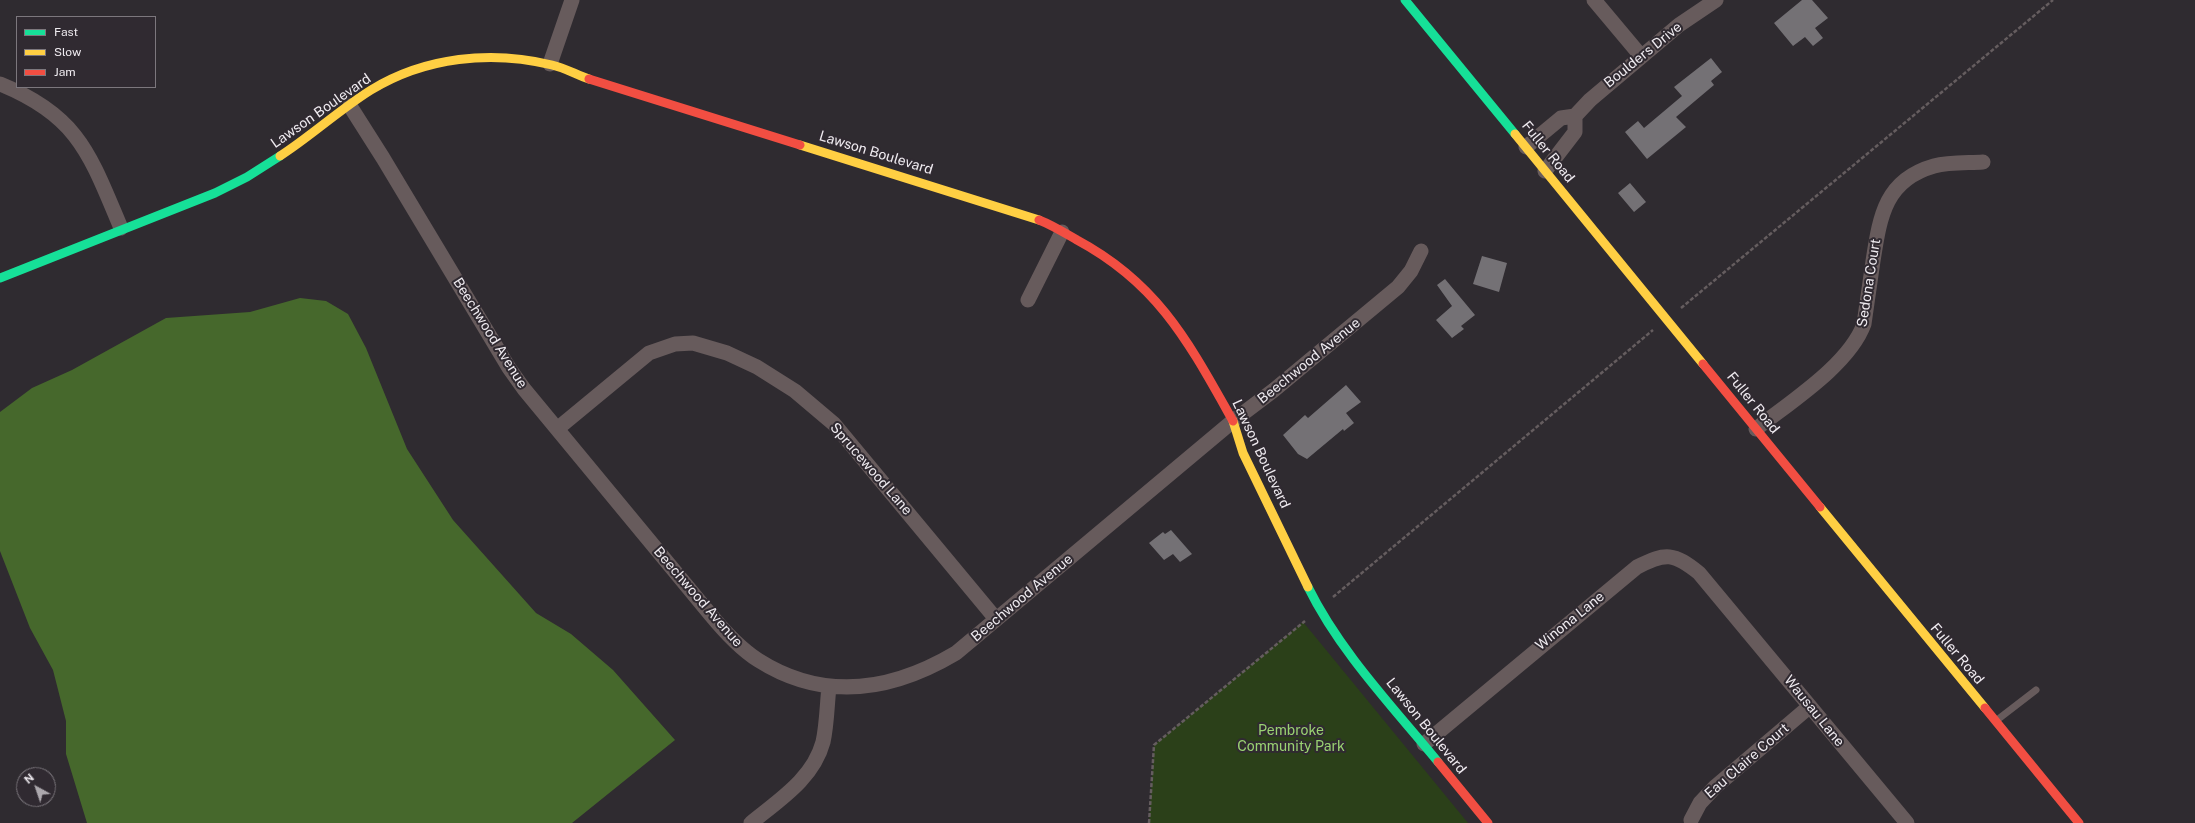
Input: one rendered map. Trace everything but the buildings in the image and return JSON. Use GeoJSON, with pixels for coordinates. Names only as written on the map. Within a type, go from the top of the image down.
{"type":"FeatureCollection","features":[{"type":"Feature","properties":{"kind":"street"},"geometry":{"type":"LineString","coordinates":[[550,64],[572,0]]}},
{"type":"Feature","properties":{"kind":"street","name":"Fuller Road"},"geometry":{"type":"LineString","coordinates":[[1405,0],[2079,823]]}},
{"type":"Feature","properties":{"kind":"street"},"geometry":{"type":"LineString","coordinates":[[1594,0],[1640,56]]}},
{"type":"Feature","properties":{"kind":"street","name":"Boulders Drive"},"geometry":{"type":"LineString","coordinates":[[1526,147],[1561,118],[1575,116],[1602,88],[1640,56],[1679,25],[1716,0]]}},
{"type":"Feature","properties":{"kind":"street","name":"Lawson Boulevard"},"geometry":{"type":"LineString","coordinates":[[0,278],[228,186],[263,169],[372,90],[407,72],[450,60],[486,57],[510,58],[550,64],[586,77],[964,195],[1044,222],[1098,251],[1124,270],[1161,306],[1189,343],[1233,421],[1243,453],[1319,609],[1357,663],[1488,823]]}},
{"type":"Feature","properties":{"kind":"street"},"geometry":{"type":"LineString","coordinates":[[0,84],[46,106],[81,141],[96,169],[121,228]]}},
{"type":"Feature","properties":{"kind":"street","name":"Beechwood Avenue"},"geometry":{"type":"LineString","coordinates":[[350,106],[383,158],[509,368],[557,429],[733,640],[764,663],[795,678],[829,687],[858,687],[904,678],[936,665],[956,653],[1233,421],[1274,390],[1398,287],[1411,271],[1421,251]]}},
{"type":"Feature","properties":{"kind":"street"},"geometry":{"type":"LineString","coordinates":[[1545,171],[1575,132],[1575,116]]}},
{"type":"Feature","properties":{"kind":"street","name":"Sedona Court"},"geometry":{"type":"LineString","coordinates":[[1756,429],[1835,365],[1860,336],[1864,324],[1879,221],[1886,203],[1896,188],[1910,177],[1936,166],[1983,162]]}},
{"type":"Feature","properties":{"kind":"street"},"geometry":{"type":"LineString","coordinates":[[1028,300],[1062,232]]}},
{"type":"Feature","properties":{"kind":"street","name":"Sprucewood Lane"},"geometry":{"type":"LineString","coordinates":[[557,429],[649,353],[676,344],[693,343],[727,353],[757,367],[795,391],[834,424],[996,619]]}},
{"type":"Feature","properties":{"kind":"street","name":"Winona Lane"},"geometry":{"type":"LineString","coordinates":[[1424,744],[1637,567],[1652,559],[1664,556],[1681,559],[1699,573],[1721,599]]}},
{"type":"Feature","properties":{"kind":"street","name":"Wausau Lane"},"geometry":{"type":"LineString","coordinates":[[1721,599],[1809,707],[1907,823]]}},
{"type":"Feature","properties":{"kind":"street"},"geometry":{"type":"LineString","coordinates":[[751,823],[796,786],[810,771],[823,742],[829,687]]}},
{"type":"Feature","properties":{"kind":"street","name":"Eau Claire Court"},"geometry":{"type":"LineString","coordinates":[[1691,820],[1700,803],[1715,787],[1809,707]]}},
{"type":"Feature","properties":{"kind":"lane"},"geometry":{"type":"LineString","coordinates":[[1995,721],[2036,690]]}},
{"type":"Feature","properties":{"kind":"path"},"geometry":{"type":"LineString","coordinates":[[1148,823],[1154,744],[2053,0]]}},
{"type":"Feature","properties":{"kind":"green space"},"geometry":{"type":"Polygon","coordinates":[[[300,298],[326,301],[348,314],[366,348],[407,449],[453,520],[536,613],[571,634],[613,670],[675,740],[572,823],[87,823],[66,754],[66,721],[53,670],[30,628],[0,551],[0,412],[32,388],[72,370],[166,318],[250,312],[300,298]]]}},
{"type":"Feature","properties":{"kind":"green space","name":"Pembroke Community Park"},"geometry":{"type":"Polygon","coordinates":[[[1303,622],[1468,823],[1149,823],[1154,745],[1303,622]]]}},
{"type":"Feature","properties":{"kind":"traffic: fast"},"geometry":{"type":"LineString","coordinates":[[1405,0],[1515,134]]}},
{"type":"Feature","properties":{"kind":"traffic: fast"},"geometry":{"type":"LineString","coordinates":[[0,278],[215,193],[247,177],[280,156]]}},
{"type":"Feature","properties":{"kind":"traffic: fast"},"geometry":{"type":"LineString","coordinates":[[1308,587],[1335,634],[1351,656],[1438,762]]}},
{"type":"Feature","properties":{"kind":"traffic: slow"},"geometry":{"type":"LineString","coordinates":[[280,156],[371,90],[413,70],[436,64],[482,58],[529,60],[562,68],[589,79]]}},
{"type":"Feature","properties":{"kind":"traffic: slow"},"geometry":{"type":"LineString","coordinates":[[1515,134],[1703,364]]}},
{"type":"Feature","properties":{"kind":"traffic: slow"},"geometry":{"type":"LineString","coordinates":[[800,145],[1039,220]]}},
{"type":"Feature","properties":{"kind":"traffic: slow"},"geometry":{"type":"LineString","coordinates":[[1233,421],[1243,453],[1308,587]]}},
{"type":"Feature","properties":{"kind":"traffic: slow"},"geometry":{"type":"LineString","coordinates":[[1820,507],[1985,708]]}},
{"type":"Feature","properties":{"kind":"traffic: jam"},"geometry":{"type":"LineString","coordinates":[[589,79],[800,145]]}},
{"type":"Feature","properties":{"kind":"traffic: jam"},"geometry":{"type":"LineString","coordinates":[[1039,220],[1058,229],[1105,257],[1130,276],[1151,296],[1186,341],[1233,421]]}},
{"type":"Feature","properties":{"kind":"traffic: jam"},"geometry":{"type":"LineString","coordinates":[[1703,364],[1820,507]]}},
{"type":"Feature","properties":{"kind":"traffic: jam"},"geometry":{"type":"LineString","coordinates":[[1985,708],[2079,823]]}},
{"type":"Feature","properties":{"kind":"traffic: jam"},"geometry":{"type":"LineString","coordinates":[[1438,762],[1488,823]]}}]}
